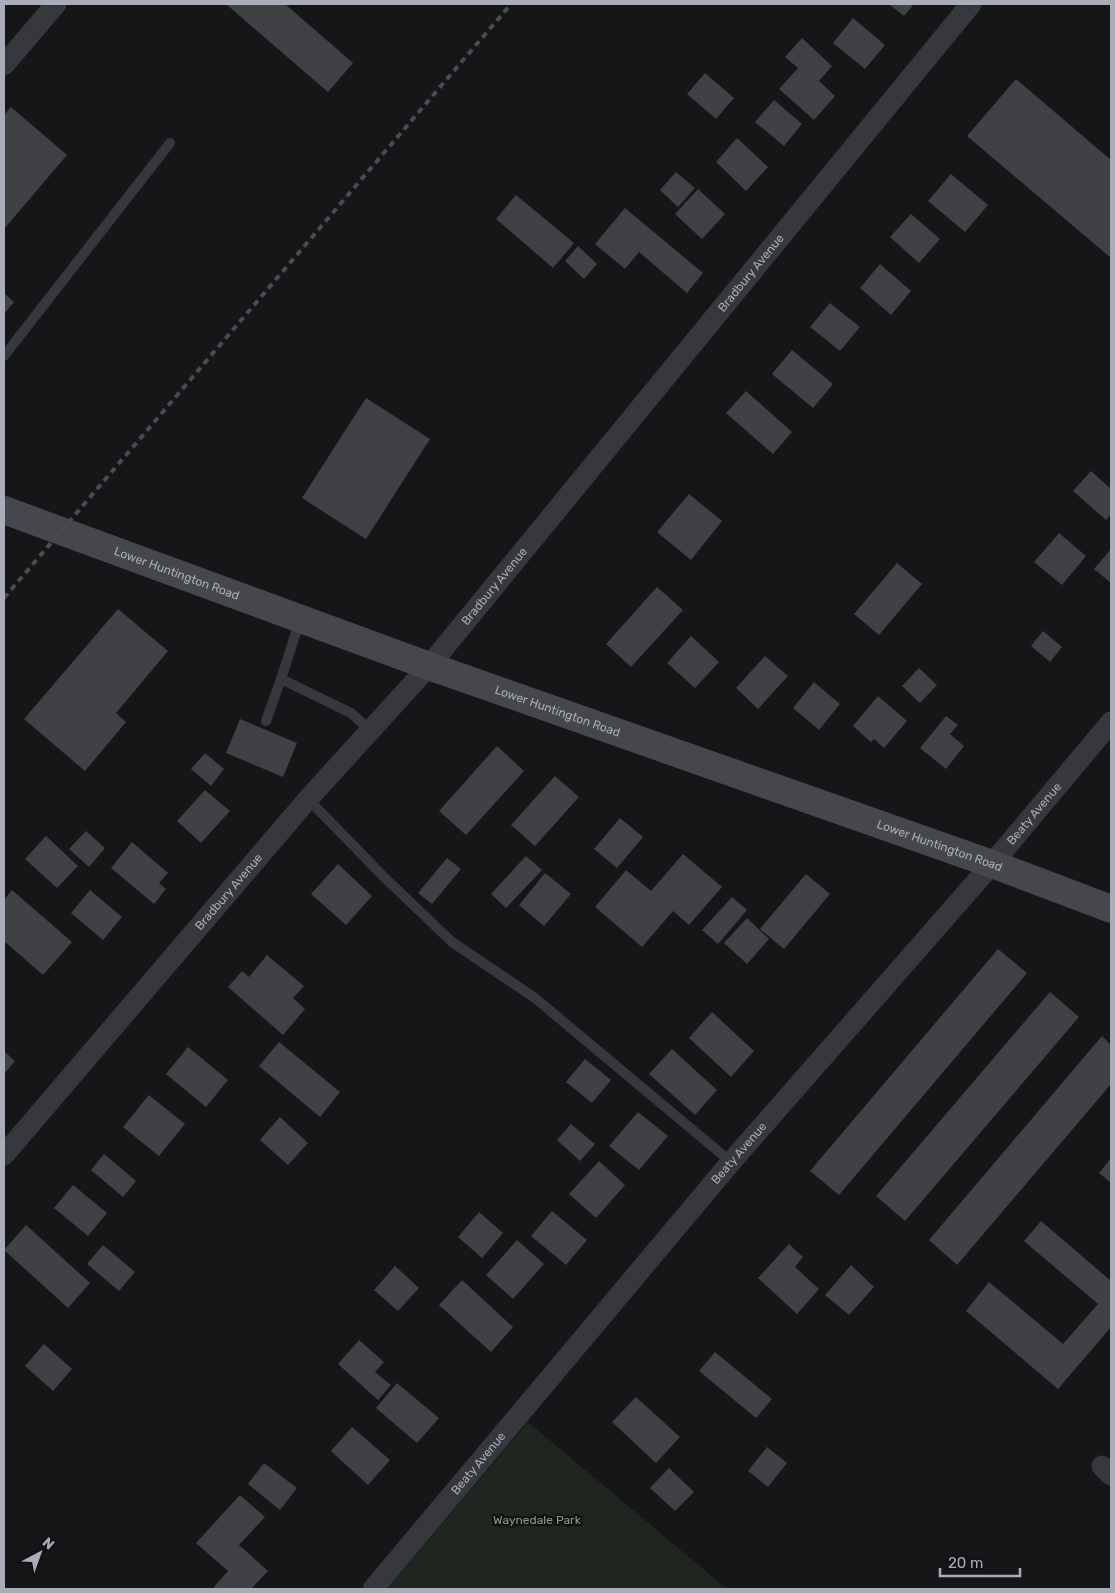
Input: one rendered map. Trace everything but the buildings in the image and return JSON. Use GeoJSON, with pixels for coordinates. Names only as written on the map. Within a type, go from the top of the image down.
{"type":"FeatureCollection","features":[{"type":"Feature","properties":{"kind":"main road","name":"Lower Huntington Road"},"geometry":{"type":"LineString","coordinates":[[4,510],[429,666],[992,864],[1111,909]]}},
{"type":"Feature","properties":{"kind":"street"},"geometry":{"type":"LineString","coordinates":[[4,65],[56,4]]}},
{"type":"Feature","properties":{"kind":"street","name":"Bradbury Avenue"},"geometry":{"type":"LineString","coordinates":[[4,1155],[308,799],[429,666],[971,4]]}},
{"type":"Feature","properties":{"kind":"street","name":"Beaty Avenue"},"geometry":{"type":"LineString","coordinates":[[373,1589],[731,1162],[992,864],[1111,722]]}},
{"type":"Feature","properties":{"kind":"lane"},"geometry":{"type":"LineString","coordinates":[[4,356],[170,144]]}},
{"type":"Feature","properties":{"kind":"lane"},"geometry":{"type":"LineString","coordinates":[[266,721],[300,619]]}},
{"type":"Feature","properties":{"kind":"lane"},"geometry":{"type":"LineString","coordinates":[[280,679],[351,713],[370,730]]}},
{"type":"Feature","properties":{"kind":"lane"},"geometry":{"type":"LineString","coordinates":[[308,799],[384,877],[452,942],[534,998],[731,1162]]}},
{"type":"Feature","properties":{"kind":"green space","name":"Waynedale Park"},"geometry":{"type":"Polygon","coordinates":[[[528,1422],[727,1589],[387,1589],[528,1422]]]}},
{"type":"Feature","properties":{"kind":"railway"},"geometry":{"type":"LineString","coordinates":[[4,598],[511,4]]}}]}
